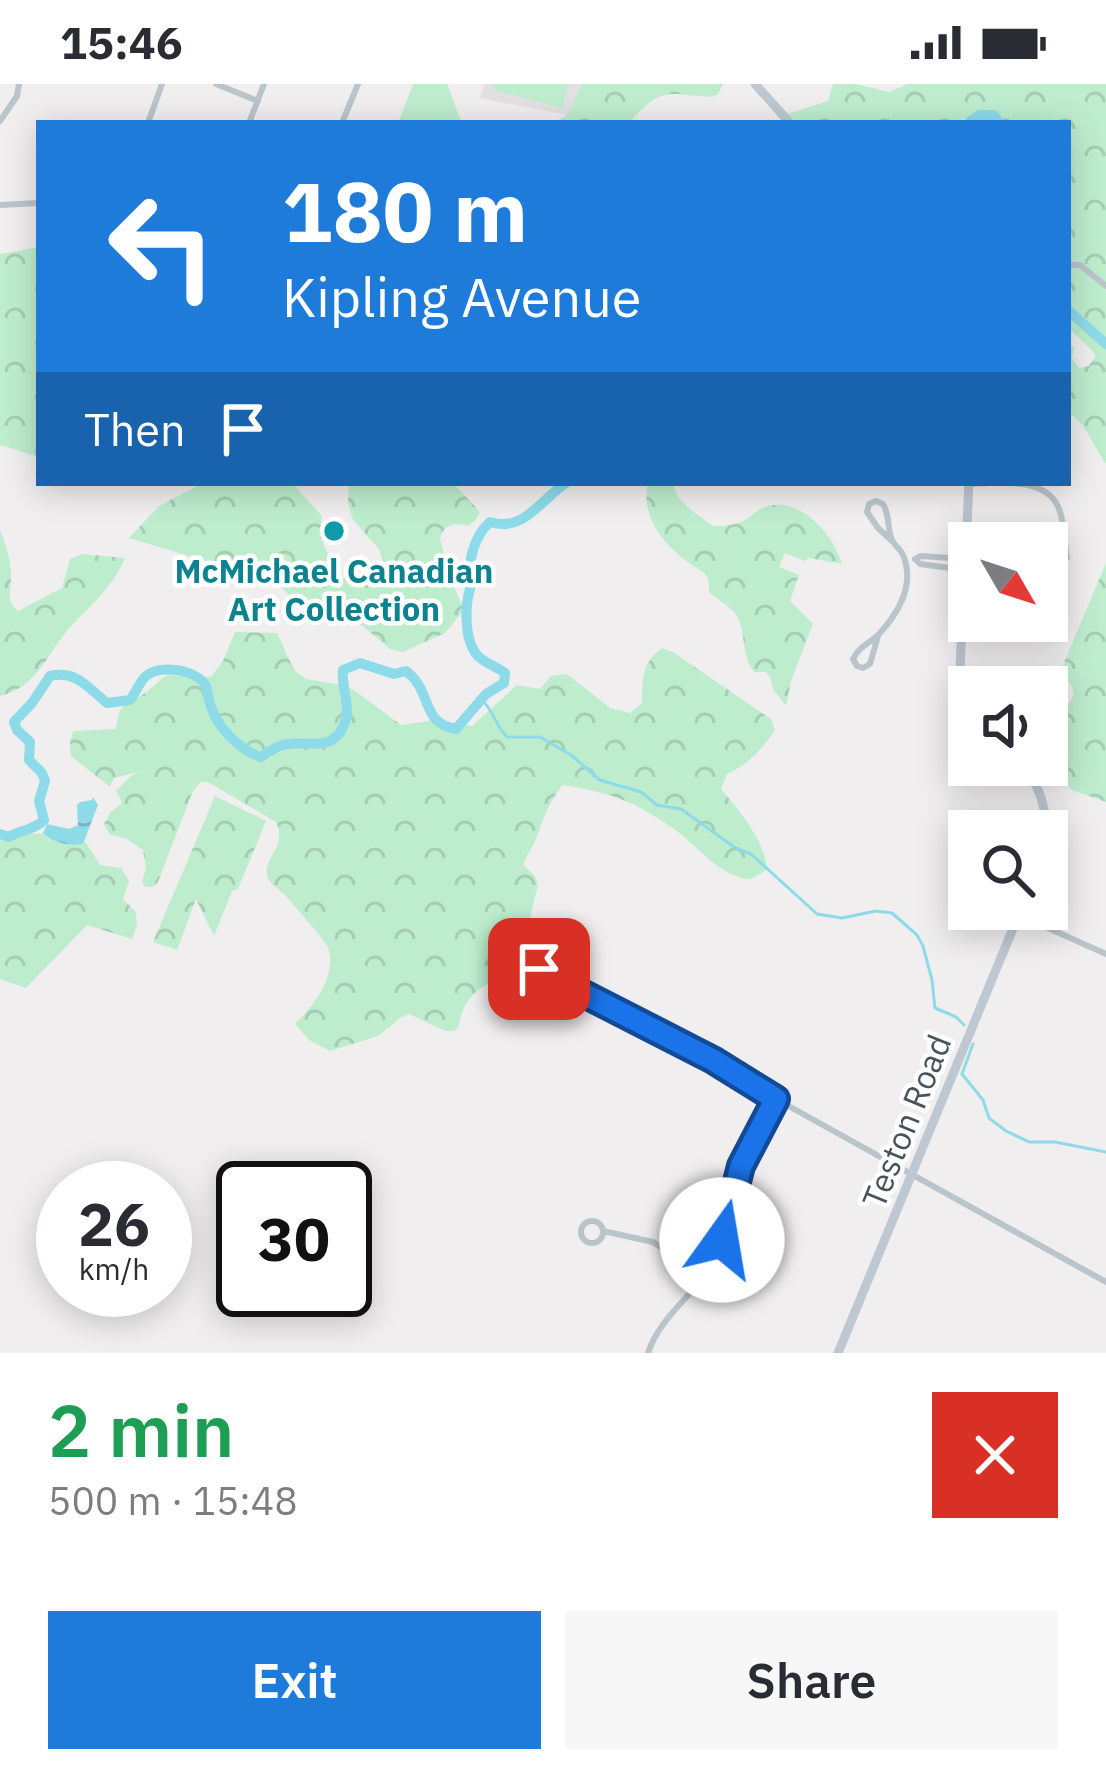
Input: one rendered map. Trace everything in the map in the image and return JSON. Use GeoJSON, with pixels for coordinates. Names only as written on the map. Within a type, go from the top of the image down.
{"type":"FeatureCollection","features":[{"type":"Feature","properties":{"kind":"street"},"geometry":{"type":"LineString","coordinates":[[0,121],[17,96],[19,84]]}},
{"type":"Feature","properties":{"kind":"street"},"geometry":{"type":"LineString","coordinates":[[149,120],[162,84]]}},
{"type":"Feature","properties":{"kind":"street"},"geometry":{"type":"LineString","coordinates":[[216,84],[258,100]]}},
{"type":"Feature","properties":{"kind":"street"},"geometry":{"type":"LineString","coordinates":[[250,120],[264,84]]}},
{"type":"Feature","properties":{"kind":"street"},"geometry":{"type":"LineString","coordinates":[[343,120],[358,84]]}},
{"type":"Feature","properties":{"kind":"street"},"geometry":{"type":"LineString","coordinates":[[755,84],[787,120]]}},
{"type":"Feature","properties":{"kind":"street"},"geometry":{"type":"LineString","coordinates":[[0,206],[36,203]]}},
{"type":"Feature","properties":{"kind":"street"},"geometry":{"type":"LineString","coordinates":[[1071,266],[1080,265],[1106,286]]}},
{"type":"Feature","properties":{"kind":"street"},"geometry":{"type":"LineString","coordinates":[[965,522],[969,486]]}},
{"type":"Feature","properties":{"kind":"street"},"geometry":{"type":"LineString","coordinates":[[1027,486],[1053,497],[1062,522]]}},
{"type":"Feature","properties":{"kind":"street"},"geometry":{"type":"LineString","coordinates":[[878,636],[857,650],[856,666],[871,664],[878,636],[904,597],[907,582],[903,555],[867,512],[869,504],[877,501],[888,512],[892,541]]}},
{"type":"Feature","properties":{"kind":"street"},"geometry":{"type":"LineString","coordinates":[[904,561],[921,556],[948,558]]}},
{"type":"Feature","properties":{"kind":"street","name":"Teston Road"},"geometry":{"type":"LineString","coordinates":[[838,1353],[1013,930]]}},
{"type":"Feature","properties":{"kind":"street"},"geometry":{"type":"LineString","coordinates":[[1057,930],[1106,954]]}},
{"type":"Feature","properties":{"kind":"street"},"geometry":{"type":"LineString","coordinates":[[539,969],[713,1060],[1106,1282]]}},
{"type":"Feature","properties":{"kind":"street"},"geometry":{"type":"LineString","coordinates":[[648,1353],[662,1323],[704,1276],[722,1240],[741,1166],[776,1099]]}},
{"type":"Feature","properties":{"kind":"street"},"geometry":{"type":"LineString","coordinates":[[603,1231],[652,1242],[704,1276]]}},
{"type":"Feature","properties":{"kind":"shaded area"},"geometry":{"type":"Polygon","coordinates":[[[485,84],[582,84],[568,115],[479,98],[485,84]]]}},
{"type":"Feature","properties":{"kind":"green space"},"geometry":{"type":"Polygon","coordinates":[[[413,84],[447,84],[461,120],[399,120],[413,84]]]}},
{"type":"Feature","properties":{"kind":"green space"},"geometry":{"type":"Polygon","coordinates":[[[495,84],[568,84],[563,108],[493,90],[495,84]]]}},
{"type":"Feature","properties":{"kind":"green space"},"geometry":{"type":"Polygon","coordinates":[[[582,84],[723,84],[712,97],[659,97],[632,120],[559,120],[568,114],[582,84]]]}},
{"type":"Feature","properties":{"kind":"green space"},"geometry":{"type":"Polygon","coordinates":[[[833,84],[889,92],[908,84],[1106,84],[1106,464],[1071,414],[1071,346],[1079,368],[1089,366],[1096,355],[1071,330],[1071,120],[995,120],[987,110],[961,120],[795,120],[787,114],[828,101],[833,84]]]}},
{"type":"Feature","properties":{"kind":"green space"},"geometry":{"type":"Polygon","coordinates":[[[36,248],[36,456],[0,445],[0,254],[36,248]]]}},
{"type":"Feature","properties":{"kind":"green space"},"geometry":{"type":"Polygon","coordinates":[[[197,486],[295,486],[322,516],[328,555],[341,578],[352,582],[385,569],[379,549],[353,520],[349,486],[456,486],[480,512],[468,526],[447,527],[440,539],[464,610],[445,633],[403,652],[390,649],[351,616],[304,609],[276,582],[129,538],[159,506],[197,486]]]}},
{"type":"Feature","properties":{"kind":"green space"},"geometry":{"type":"Polygon","coordinates":[[[648,486],[674,486],[683,502],[713,526],[738,523],[762,508],[791,507],[814,520],[832,541],[842,564],[804,561],[785,553],[779,567],[799,575],[790,601],[813,624],[786,706],[766,672],[754,672],[749,664],[734,612],[709,592],[705,574],[662,538],[646,495],[648,486]]]}},
{"type":"Feature","properties":{"kind":"green space"},"geometry":{"type":"Polygon","coordinates":[[[0,531],[10,567],[10,598],[18,611],[62,588],[70,559],[82,554],[125,558],[107,588],[31,679],[0,696],[0,531]]]}},
{"type":"Feature","properties":{"kind":"green space"},"geometry":{"type":"Polygon","coordinates":[[[1106,563],[1106,802],[1068,786],[1068,705],[1074,695],[1068,666],[1063,666],[1106,563]]]}},
{"type":"Feature","properties":{"kind":"green space"},"geometry":{"type":"Polygon","coordinates":[[[235,632],[277,633],[294,670],[306,679],[354,690],[401,725],[435,720],[472,726],[517,685],[540,689],[551,676],[567,674],[610,708],[630,713],[642,703],[650,659],[662,648],[673,652],[771,719],[775,730],[770,737],[748,761],[727,774],[721,789],[756,837],[767,869],[749,879],[732,874],[647,811],[607,795],[562,785],[523,865],[538,885],[523,965],[474,994],[454,1031],[409,1014],[378,1036],[330,1051],[309,1040],[295,1024],[322,990],[330,959],[322,939],[268,878],[268,863],[279,838],[276,822],[208,782],[200,782],[158,882],[145,887],[143,850],[110,835],[104,824],[122,803],[116,791],[142,771],[114,778],[110,787],[71,756],[73,731],[116,729],[122,708],[167,675],[211,677],[235,632]]]}},
{"type":"Feature","properties":{"kind":"green space"},"geometry":{"type":"Polygon","coordinates":[[[215,796],[266,821],[238,889],[232,891],[214,936],[196,899],[177,950],[153,942],[215,796]]]}},
{"type":"Feature","properties":{"kind":"green space"},"geometry":{"type":"Polygon","coordinates":[[[18,830],[43,833],[49,839],[85,841],[100,865],[121,868],[129,881],[123,899],[136,912],[137,925],[132,939],[87,925],[26,988],[0,979],[0,840],[18,830]]]}},
{"type":"Feature","properties":{"kind":"water"},"geometry":{"type":"Polygon","coordinates":[[[93,797],[98,805],[83,844],[62,843],[43,833],[47,824],[69,829],[78,825],[77,805],[93,797]]]}},
{"type":"Feature","properties":{"kind":"waterway"},"geometry":{"type":"LineString","coordinates":[[972,120],[979,115],[994,115],[997,120]]}},
{"type":"Feature","properties":{"kind":"waterway"},"geometry":{"type":"LineString","coordinates":[[1071,313],[1106,344]]}},
{"type":"Feature","properties":{"kind":"waterway"},"geometry":{"type":"LineString","coordinates":[[0,834],[9,837],[44,820],[39,801],[45,781],[29,760],[30,742],[14,722],[50,676],[75,678],[107,703],[130,700],[152,672],[186,672],[206,686],[213,713],[230,736],[261,757],[284,745],[322,743],[336,737],[347,713],[343,670],[360,663],[394,674],[406,671],[437,720],[456,729],[486,694],[504,683],[505,673],[479,657],[468,631],[470,566],[476,541],[490,522],[522,519],[562,486]]}},
{"type":"Feature","properties":{"kind":"waterway"},"geometry":{"type":"LineString","coordinates":[[481,699],[507,737],[540,737],[600,780],[641,792],[657,805],[681,809],[751,854],[817,914],[842,918],[892,913],[923,946],[935,1008],[964,1025]]}},
{"type":"Feature","properties":{"kind":"waterway"},"geometry":{"type":"LineString","coordinates":[[973,1044],[962,1074],[983,1100],[989,1118],[1029,1142],[1106,1152]]}},
{"type":"Feature","properties":{"kind":"place","name":"McMichael Canadian Art Collection"},"geometry":{"type":"Point","coordinates":[334,531]}},
{"type":"Feature","properties":{"kind":"route"},"geometry":{"type":"LineString","coordinates":[[539,969],[713,1060],[776,1099],[734,1184],[722,1240]]}}]}
